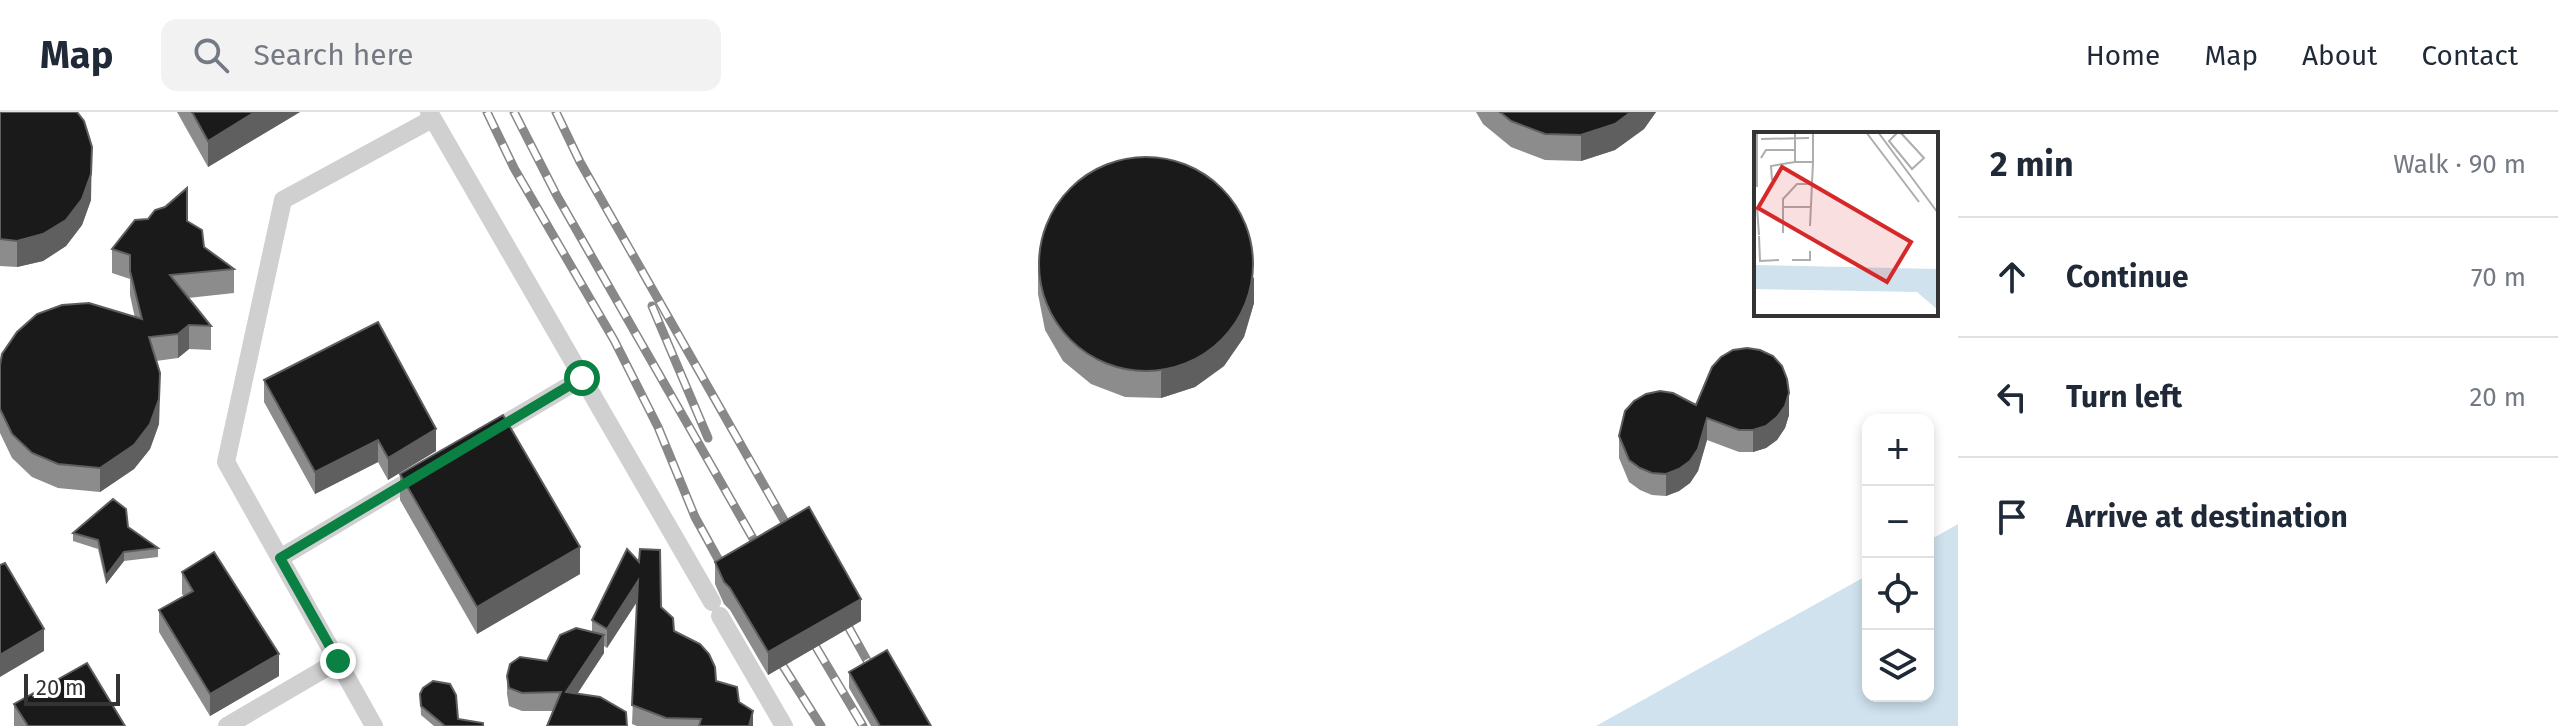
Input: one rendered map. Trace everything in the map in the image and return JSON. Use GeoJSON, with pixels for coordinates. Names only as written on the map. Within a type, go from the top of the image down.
{"type":"FeatureCollection","features":[{"type":"Feature","properties":{"kind":"lane"},"geometry":{"type":"LineString","coordinates":[[374,726],[226,462],[283,200],[431,116],[784,726]]}},
{"type":"Feature","properties":{"kind":"lane"},"geometry":{"type":"LineString","coordinates":[[472,443],[582,378]]}},
{"type":"Feature","properties":{"kind":"lane"},"geometry":{"type":"LineString","coordinates":[[280,558],[431,468]]}},
{"type":"Feature","properties":{"kind":"lane"},"geometry":{"type":"LineString","coordinates":[[227,726],[338,661]]}},
{"type":"Feature","properties":{"kind":"water"},"geometry":{"type":"Polygon","coordinates":[[[1958,524],[1958,726],[1596,726],[1862,578],[1862,702],[1934,702],[1934,538],[1958,524]]]}},
{"type":"Feature","properties":{"kind":"building"},"geometry":{"type":"Polygon","coordinates":[[[0,112],[77,112],[84,121],[92,147],[91,174],[82,199],[66,220],[43,234],[17,241],[0,239],[0,112]]]}},
{"type":"Feature","properties":{"kind":"building"},"geometry":{"type":"Polygon","coordinates":[[[192,112],[255,112],[208,141],[192,112]]]}},
{"type":"Feature","properties":{"kind":"building"},"geometry":{"type":"Polygon","coordinates":[[[1500,112],[1631,112],[1615,124],[1581,135],[1545,134],[1511,121],[1500,112]]]}},
{"type":"Feature","properties":{"kind":"building"},"geometry":{"type":"Polygon","coordinates":[[[1146,157],[1187,165],[1222,188],[1245,223],[1253,264],[1245,305],[1222,340],[1187,363],[1146,371],[1105,363],[1070,340],[1047,305],[1039,264],[1047,223],[1070,188],[1105,165],[1146,157]]]}},
{"type":"Feature","properties":{"kind":"building"},"geometry":{"type":"Polygon","coordinates":[[[187,188],[187,221],[202,230],[204,247],[234,269],[170,275],[211,326],[189,325],[178,334],[149,337],[160,373],[159,399],[150,424],[134,445],[100,468],[58,464],[32,453],[12,434],[0,409],[2,354],[17,332],[37,314],[62,305],[89,303],[142,319],[130,271],[130,255],[112,249],[135,220],[148,219],[155,210],[165,207],[187,188]]]}},
{"type":"Feature","properties":{"kind":"building"},"geometry":{"type":"Polygon","coordinates":[[[378,322],[436,429],[388,458],[378,440],[315,472],[264,380],[378,322]]]}},
{"type":"Feature","properties":{"kind":"building"},"geometry":{"type":"Polygon","coordinates":[[[1747,348],[1773,356],[1782,366],[1789,393],[1777,417],[1766,426],[1753,430],[1739,430],[1707,418],[1698,449],[1690,461],[1666,474],[1652,473],[1629,460],[1619,436],[1625,411],[1634,401],[1660,391],[1673,393],[1696,405],[1712,367],[1733,350],[1747,348]]]}},
{"type":"Feature","properties":{"kind":"building"},"geometry":{"type":"Polygon","coordinates":[[[503,415],[580,547],[477,607],[400,474],[503,415]]]}},
{"type":"Feature","properties":{"kind":"building"},"geometry":{"type":"Polygon","coordinates":[[[113,499],[126,509],[128,527],[158,548],[124,552],[106,576],[98,540],[73,533],[113,499]]]}},
{"type":"Feature","properties":{"kind":"building"},"geometry":{"type":"Polygon","coordinates":[[[809,507],[861,599],[768,652],[715,562],[809,507]]]}},
{"type":"Feature","properties":{"kind":"building"},"geometry":{"type":"Polygon","coordinates":[[[627,549],[639,562],[640,549],[660,550],[661,607],[673,618],[674,631],[700,644],[709,654],[715,667],[716,681],[737,687],[739,702],[753,711],[749,726],[699,726],[701,719],[666,718],[632,705],[638,581],[607,629],[592,620],[627,549]]]}},
{"type":"Feature","properties":{"kind":"building"},"geometry":{"type":"Polygon","coordinates":[[[214,552],[279,654],[210,694],[159,610],[193,591],[182,572],[214,552]]]}},
{"type":"Feature","properties":{"kind":"building"},"geometry":{"type":"Polygon","coordinates":[[[5,563],[44,629],[0,655],[0,565],[5,563]]]}},
{"type":"Feature","properties":{"kind":"building"},"geometry":{"type":"Polygon","coordinates":[[[576,628],[604,635],[566,692],[600,697],[626,712],[627,726],[547,726],[561,692],[522,693],[509,688],[507,676],[510,664],[520,657],[547,661],[560,635],[576,628]]]}},
{"type":"Feature","properties":{"kind":"building"},"geometry":{"type":"Polygon","coordinates":[[[887,650],[931,726],[880,726],[849,672],[887,650]]]}},
{"type":"Feature","properties":{"kind":"building"},"geometry":{"type":"Polygon","coordinates":[[[87,663],[125,726],[28,726],[14,704],[87,663]]]}},
{"type":"Feature","properties":{"kind":"building"},"geometry":{"type":"Polygon","coordinates":[[[433,681],[450,684],[456,695],[458,719],[483,723],[483,726],[445,726],[421,706],[420,694],[433,681]]]}},
{"type":"Feature","properties":{"kind":"railway"},"geometry":{"type":"LineString","coordinates":[[487,112],[514,168],[614,340],[658,427],[695,517],[728,577]]}},
{"type":"Feature","properties":{"kind":"railway"},"geometry":{"type":"LineString","coordinates":[[514,112],[557,196],[763,556]]}},
{"type":"Feature","properties":{"kind":"railway"},"geometry":{"type":"LineString","coordinates":[[556,112],[580,162],[794,538]]}},
{"type":"Feature","properties":{"kind":"railway"},"geometry":{"type":"LineString","coordinates":[[652,306],[708,438]]}},
{"type":"Feature","properties":{"kind":"railway"},"geometry":{"type":"LineString","coordinates":[[849,628],[874,673]]}},
{"type":"Feature","properties":{"kind":"railway"},"geometry":{"type":"LineString","coordinates":[[816,647],[863,726]]}},
{"type":"Feature","properties":{"kind":"railway"},"geometry":{"type":"LineString","coordinates":[[783,666],[821,726]]}},
{"type":"Feature","properties":{"kind":"route"},"geometry":{"type":"LineString","coordinates":[[338,661],[280,558],[582,378]]}}]}
